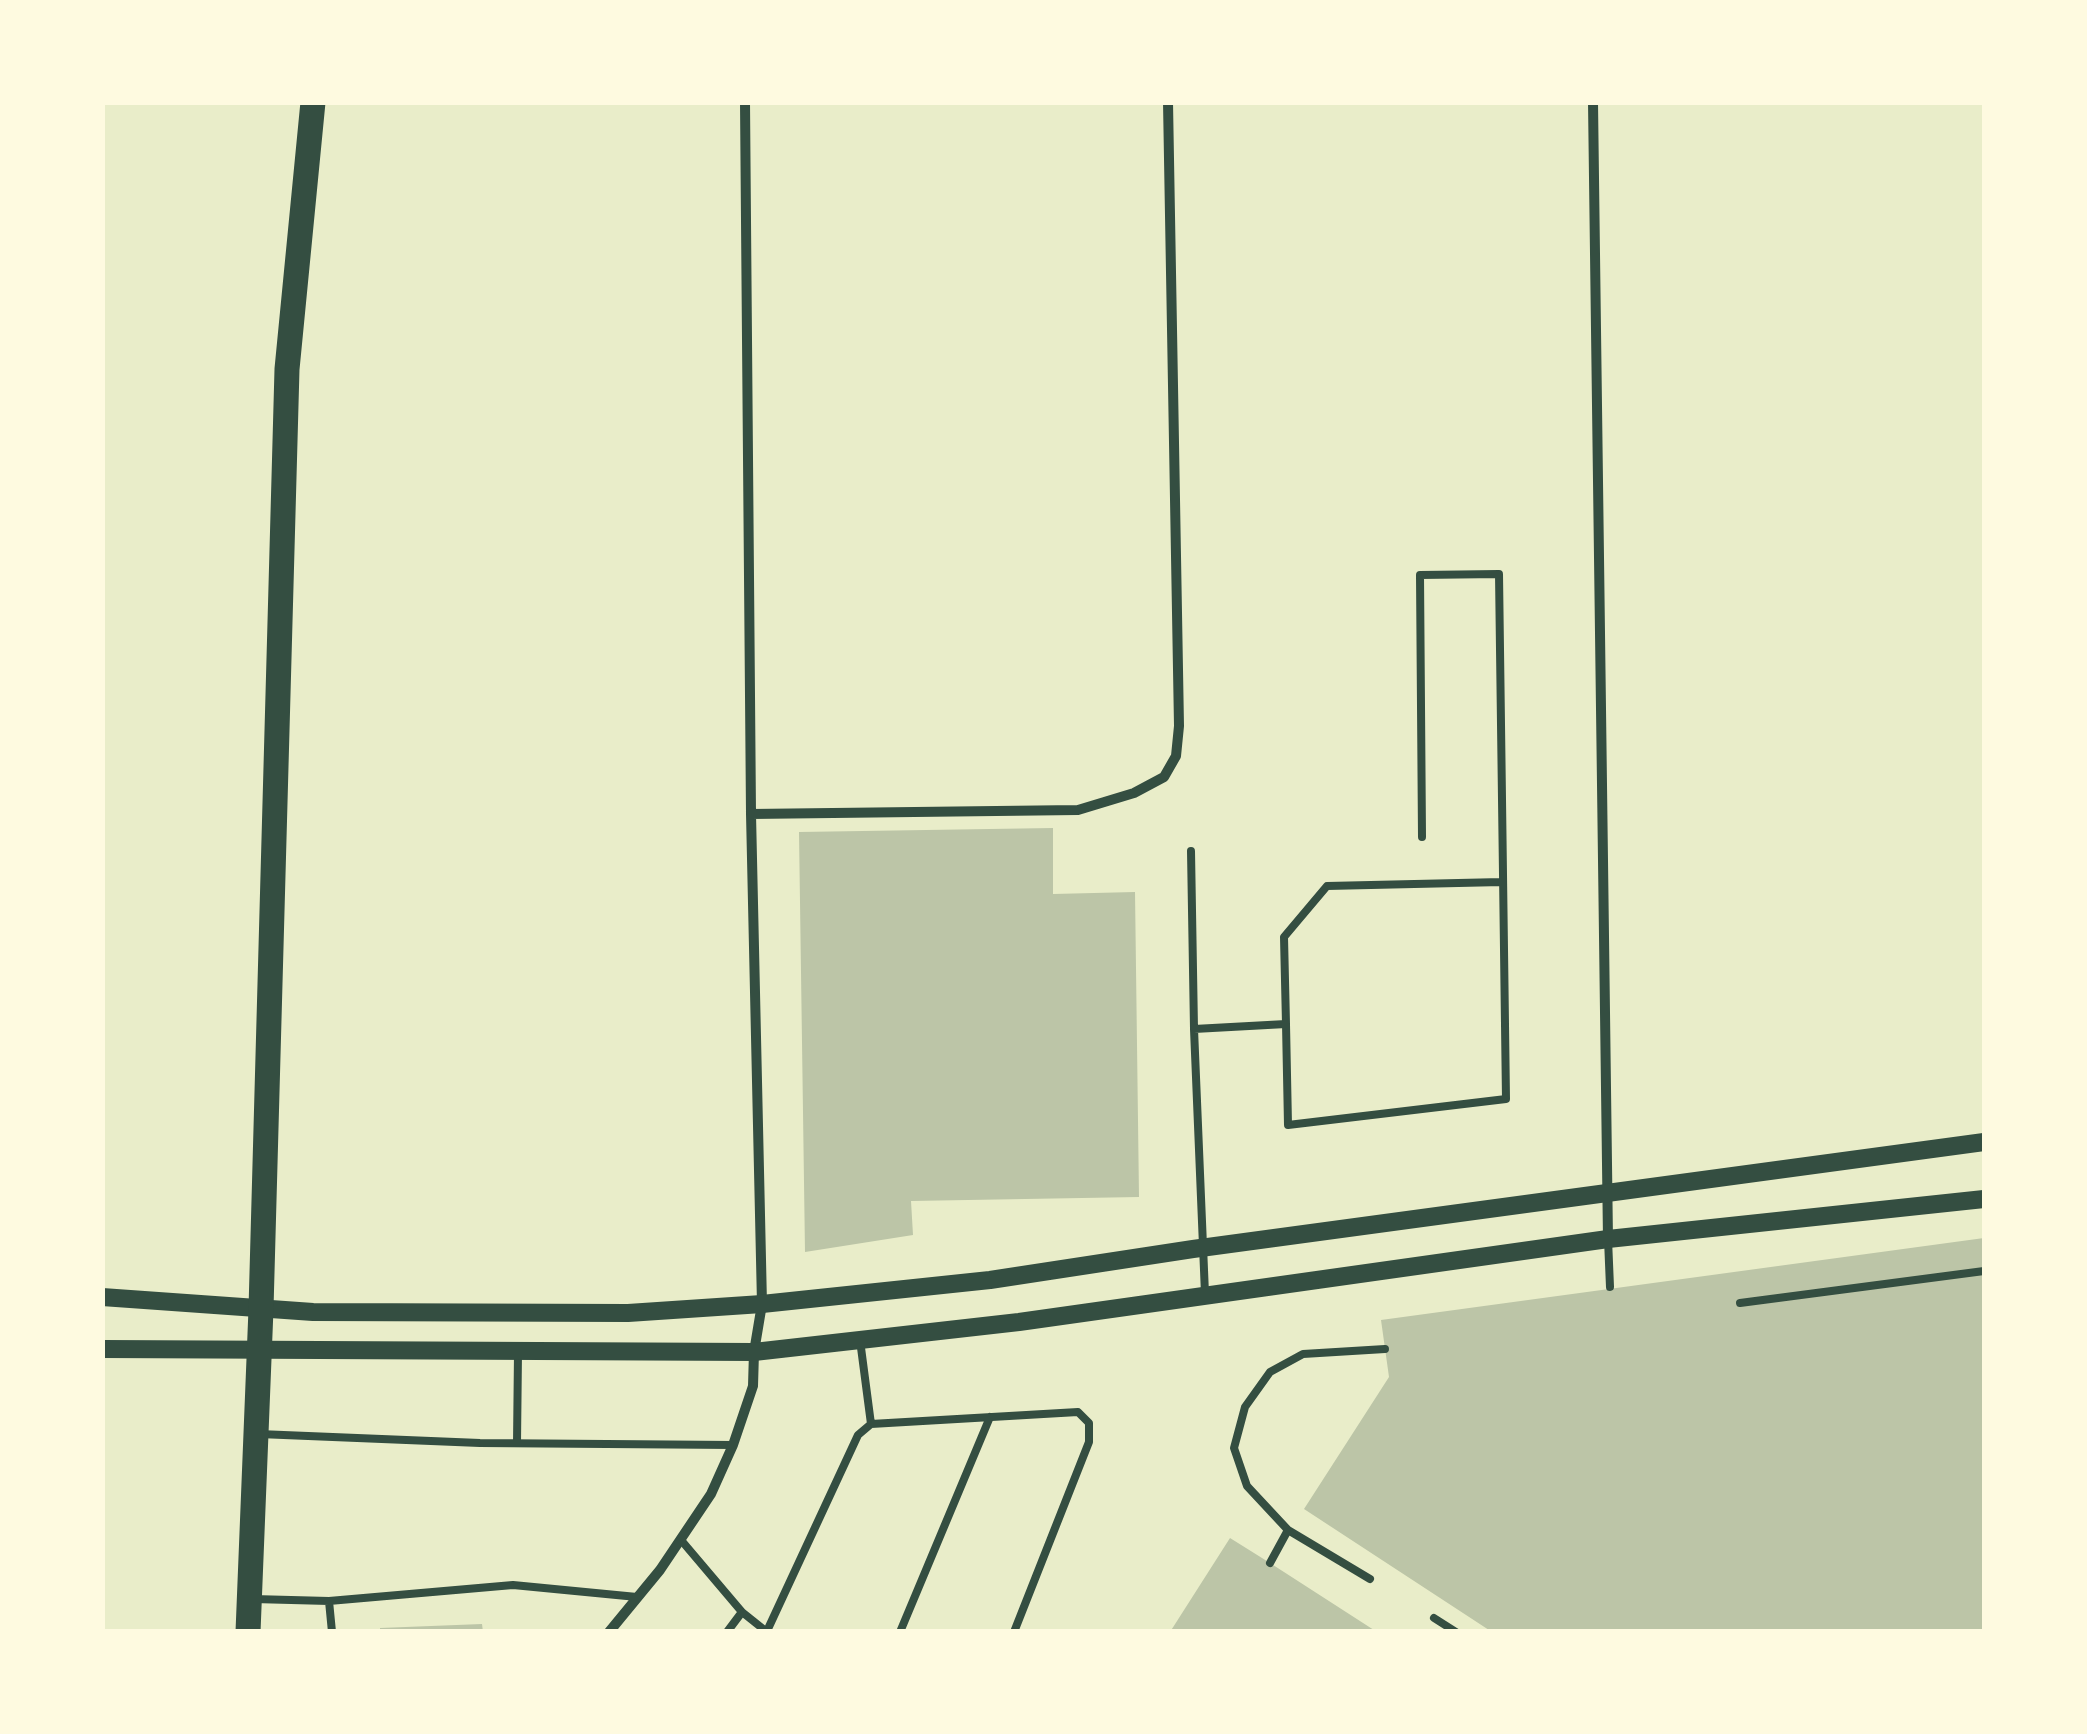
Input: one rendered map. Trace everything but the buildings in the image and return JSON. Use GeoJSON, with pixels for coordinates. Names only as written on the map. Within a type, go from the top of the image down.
{"type":"FeatureCollection","features":[{"type":"Feature","properties":{"kind":"main road"},"geometry":{"type":"LineString","coordinates":[[248,1632],[288,369],[313,102]]}},
{"type":"Feature","properties":{"kind":"street"},"geometry":{"type":"LineString","coordinates":[[609,1632],[681,1540],[711,1494],[753,1386],[762,1304],[751,814],[745,102]]}},
{"type":"Feature","properties":{"kind":"street"},"geometry":{"type":"LineString","coordinates":[[751,814],[1078,810],[1134,793],[1164,777],[1176,756],[1179,726],[1168,102]]}},
{"type":"Feature","properties":{"kind":"street"},"geometry":{"type":"LineString","coordinates":[[1593,102],[1608,1238]]}},
{"type":"Feature","properties":{"kind":"street"},"geometry":{"type":"LineString","coordinates":[[102,1297],[183,1300],[261,1310],[628,1313],[762,1304],[990,1280],[1984,1142]]}},
{"type":"Feature","properties":{"kind":"street"},"geometry":{"type":"LineString","coordinates":[[102,1349],[754,1352],[1018,1322],[1608,1238],[1984,1199]]}},
{"type":"Feature","properties":{"kind":"lane"},"geometry":{"type":"LineString","coordinates":[[1422,837],[1420,575],[1499,574],[1506,1099],[1288,1125],[1284,936],[1327,886],[1502,882]]}},
{"type":"Feature","properties":{"kind":"lane"},"geometry":{"type":"LineString","coordinates":[[1191,852],[1205,1294]]}},
{"type":"Feature","properties":{"kind":"lane"},"geometry":{"type":"LineString","coordinates":[[1194,1029],[1286,1024]]}},
{"type":"Feature","properties":{"kind":"lane"},"geometry":{"type":"LineString","coordinates":[[1608,1238],[1610,1287]]}},
{"type":"Feature","properties":{"kind":"lane"},"geometry":{"type":"LineString","coordinates":[[1740,1303],[1984,1271]]}},
{"type":"Feature","properties":{"kind":"lane"},"geometry":{"type":"LineString","coordinates":[[860,1340],[871,1424]]}},
{"type":"Feature","properties":{"kind":"lane"},"geometry":{"type":"LineString","coordinates":[[1370,1579],[1288,1530],[1247,1486],[1234,1448],[1246,1408],[1270,1372],[1303,1354],[1385,1349]]}},
{"type":"Feature","properties":{"kind":"lane"},"geometry":{"type":"LineString","coordinates":[[517,1443],[518,1353]]}},
{"type":"Feature","properties":{"kind":"lane"},"geometry":{"type":"LineString","coordinates":[[681,1540],[742,1612],[767,1632],[858,1435],[871,1424],[1078,1412],[1089,1423],[1089,1442],[1014,1632]]}},
{"type":"Feature","properties":{"kind":"lane"},"geometry":{"type":"LineString","coordinates":[[900,1632],[990,1417]]}},
{"type":"Feature","properties":{"kind":"lane"},"geometry":{"type":"LineString","coordinates":[[254,1433],[344,1439],[733,1445]]}},
{"type":"Feature","properties":{"kind":"lane"},"geometry":{"type":"LineString","coordinates":[[1270,1563],[1288,1530]]}},
{"type":"Feature","properties":{"kind":"lane"},"geometry":{"type":"LineString","coordinates":[[249,1598],[328,1602],[513,1585],[637,1597]]}},
{"type":"Feature","properties":{"kind":"lane"},"geometry":{"type":"LineString","coordinates":[[328,1602],[332,1632]]}},
{"type":"Feature","properties":{"kind":"lane"},"geometry":{"type":"LineString","coordinates":[[727,1632],[742,1612]]}},
{"type":"Feature","properties":{"kind":"lane"},"geometry":{"type":"LineString","coordinates":[[1434,1618],[1456,1632]]}}]}
